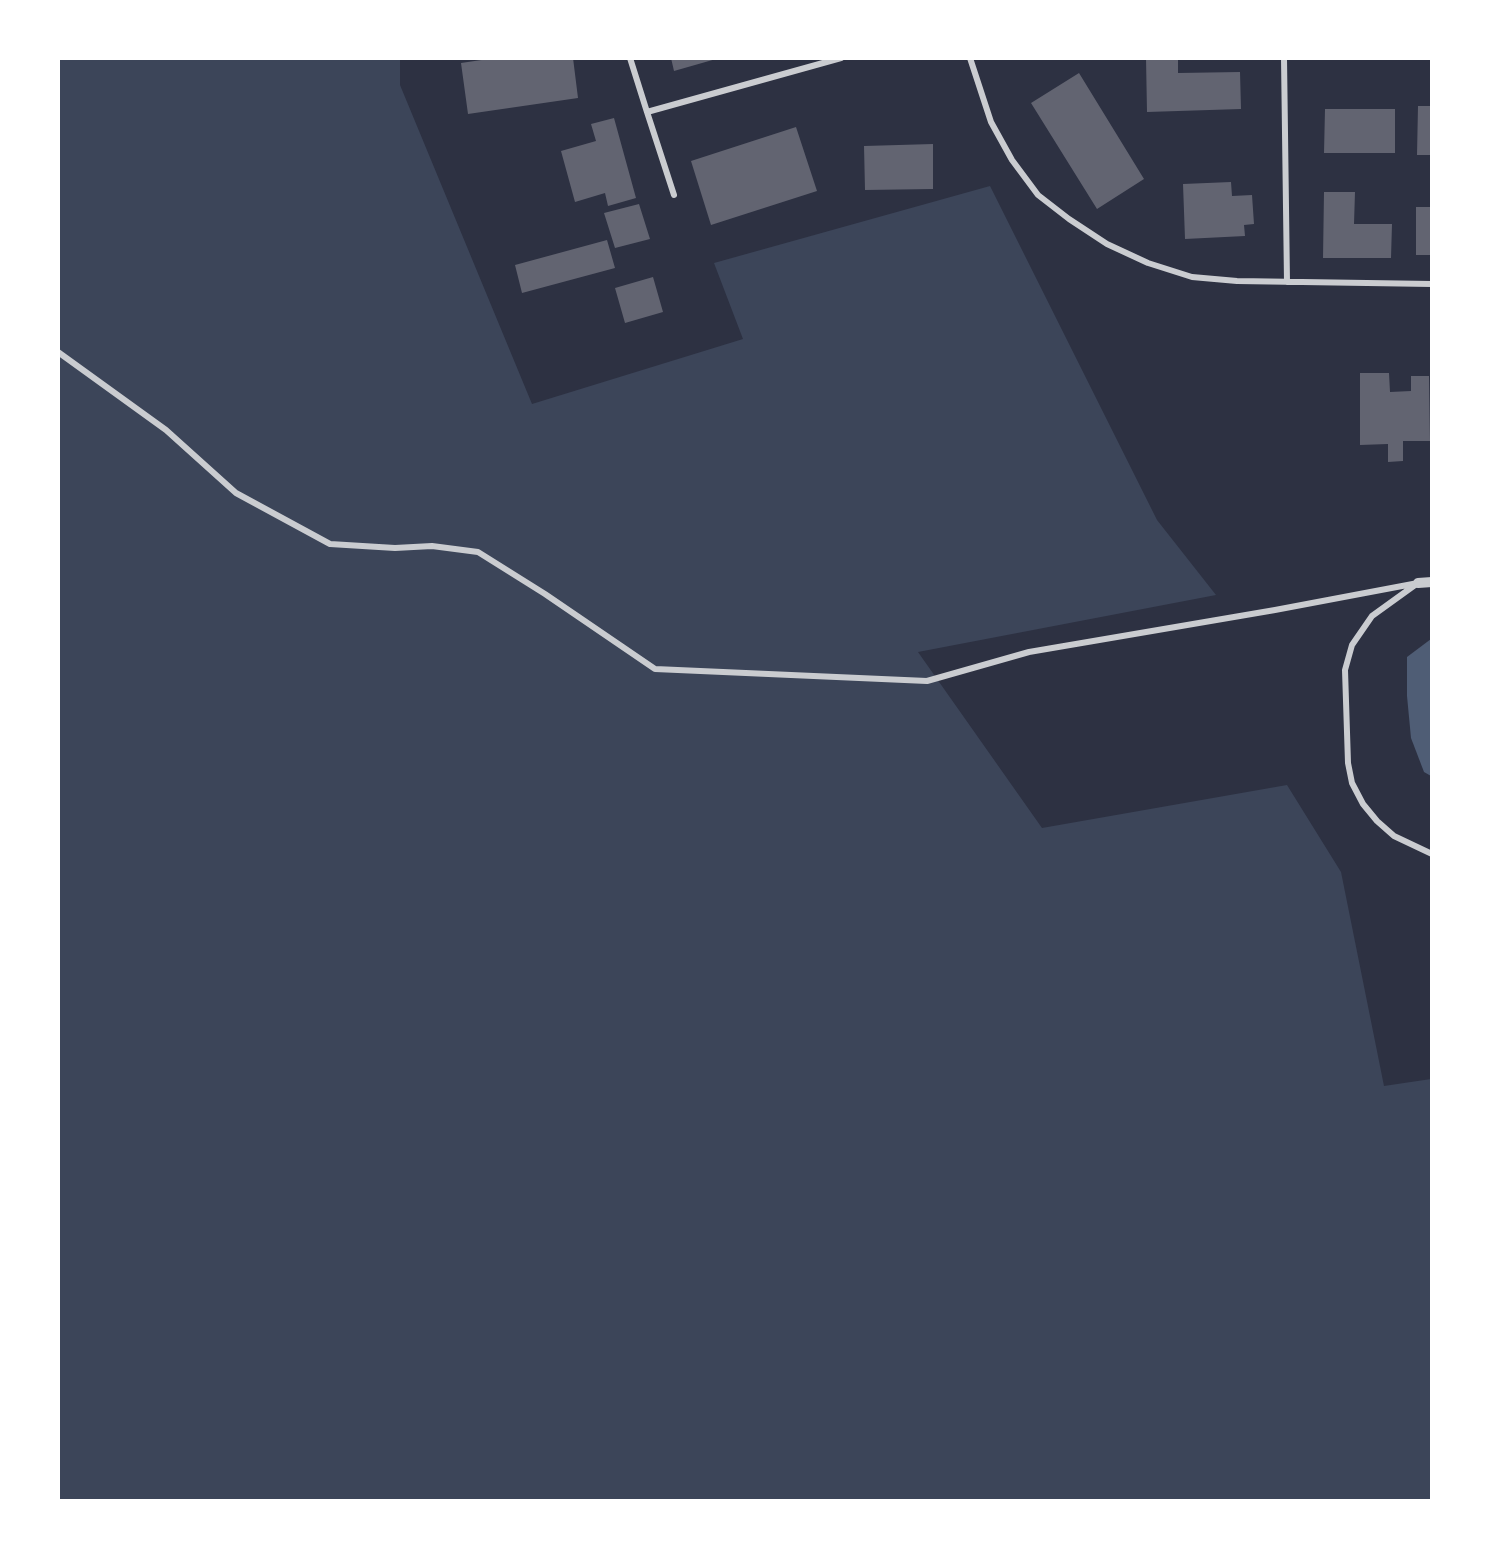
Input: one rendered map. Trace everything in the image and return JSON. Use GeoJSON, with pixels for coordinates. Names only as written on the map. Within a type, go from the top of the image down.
{"type":"FeatureCollection","features":[{"type":"Feature","properties":{"kind":"street"},"geometry":{"type":"LineString","coordinates":[[630,58],[674,195]]}},
{"type":"Feature","properties":{"kind":"street"},"geometry":{"type":"LineString","coordinates":[[647,112],[841,58]]}},
{"type":"Feature","properties":{"kind":"street"},"geometry":{"type":"LineString","coordinates":[[970,58],[991,122],[1012,160],[1038,195],[1107,244],[1148,263],[1192,278],[1237,281],[1431,284]]}},
{"type":"Feature","properties":{"kind":"street"},"geometry":{"type":"LineString","coordinates":[[1284,58],[1287,282]]}},
{"type":"Feature","properties":{"kind":"street"},"geometry":{"type":"LineString","coordinates":[[58,352],[166,430],[236,493],[330,544],[394,548],[432,546],[478,552],[545,594],[655,669],[927,681],[1029,652],[1431,582]]}},
{"type":"Feature","properties":{"kind":"street"},"geometry":{"type":"LineString","coordinates":[[1418,583],[1372,616],[1352,645],[1345,670],[1347,763],[1355,790],[1363,804],[1377,820],[1394,836],[1431,854]]}},
{"type":"Feature","properties":{"kind":"shaded area"},"geometry":{"type":"Polygon","coordinates":[[[58,59],[400,59],[400,85],[532,404],[743,339],[714,263],[990,186],[1157,520],[1216,595],[918,652],[1042,828],[1287,785],[1341,872],[1384,1086],[1431,1079],[1431,1500],[59,1500],[58,59]]]}},
{"type":"Feature","properties":{"kind":"shaded area"},"geometry":{"type":"Polygon","coordinates":[[[1431,639],[1431,776],[1424,772],[1411,738],[1407,696],[1407,657],[1431,639]]]}},
{"type":"Feature","properties":{"kind":"building"},"geometry":{"type":"Polygon","coordinates":[[[495,58],[573,58],[578,98],[468,114],[461,63],[495,58]]]}},
{"type":"Feature","properties":{"kind":"building"},"geometry":{"type":"Polygon","coordinates":[[[671,58],[716,58],[716,59],[674,71],[671,58]]]}},
{"type":"Feature","properties":{"kind":"building"},"geometry":{"type":"Polygon","coordinates":[[[1146,58],[1178,58],[1178,73],[1240,72],[1241,109],[1147,112],[1146,58]]]}},
{"type":"Feature","properties":{"kind":"building"},"geometry":{"type":"Polygon","coordinates":[[[1079,73],[1144,179],[1097,209],[1031,103],[1079,73]]]}},
{"type":"Feature","properties":{"kind":"building"},"geometry":{"type":"Polygon","coordinates":[[[1418,106],[1432,106],[1432,155],[1417,155],[1418,106]]]}},
{"type":"Feature","properties":{"kind":"building"},"geometry":{"type":"Polygon","coordinates":[[[1325,109],[1395,109],[1395,153],[1324,153],[1325,109]]]}},
{"type":"Feature","properties":{"kind":"building"},"geometry":{"type":"Polygon","coordinates":[[[614,118],[636,198],[608,206],[605,193],[575,202],[561,151],[596,141],[591,124],[614,118]]]}},
{"type":"Feature","properties":{"kind":"building"},"geometry":{"type":"Polygon","coordinates":[[[796,127],[817,191],[711,225],[691,161],[796,127]]]}},
{"type":"Feature","properties":{"kind":"building"},"geometry":{"type":"Polygon","coordinates":[[[933,144],[933,189],[865,190],[864,146],[933,144]]]}},
{"type":"Feature","properties":{"kind":"building"},"geometry":{"type":"Polygon","coordinates":[[[1231,182],[1232,196],[1252,195],[1254,224],[1244,225],[1245,236],[1185,239],[1183,184],[1231,182]]]}},
{"type":"Feature","properties":{"kind":"building"},"geometry":{"type":"Polygon","coordinates":[[[1324,192],[1355,192],[1354,224],[1392,224],[1391,258],[1323,258],[1324,192]]]}},
{"type":"Feature","properties":{"kind":"building"},"geometry":{"type":"Polygon","coordinates":[[[639,204],[650,239],[615,248],[604,213],[639,204]]]}},
{"type":"Feature","properties":{"kind":"building"},"geometry":{"type":"Polygon","coordinates":[[[1416,207],[1432,207],[1432,255],[1416,255],[1416,207]]]}},
{"type":"Feature","properties":{"kind":"building"},"geometry":{"type":"Polygon","coordinates":[[[607,240],[615,268],[522,293],[515,265],[607,240]]]}},
{"type":"Feature","properties":{"kind":"building"},"geometry":{"type":"Polygon","coordinates":[[[653,277],[663,312],[625,323],[615,288],[653,277]]]}},
{"type":"Feature","properties":{"kind":"building"},"geometry":{"type":"Polygon","coordinates":[[[1360,373],[1389,373],[1390,392],[1411,391],[1411,376],[1429,376],[1430,441],[1403,441],[1403,461],[1388,462],[1388,444],[1360,445],[1360,373]]]}}]}
